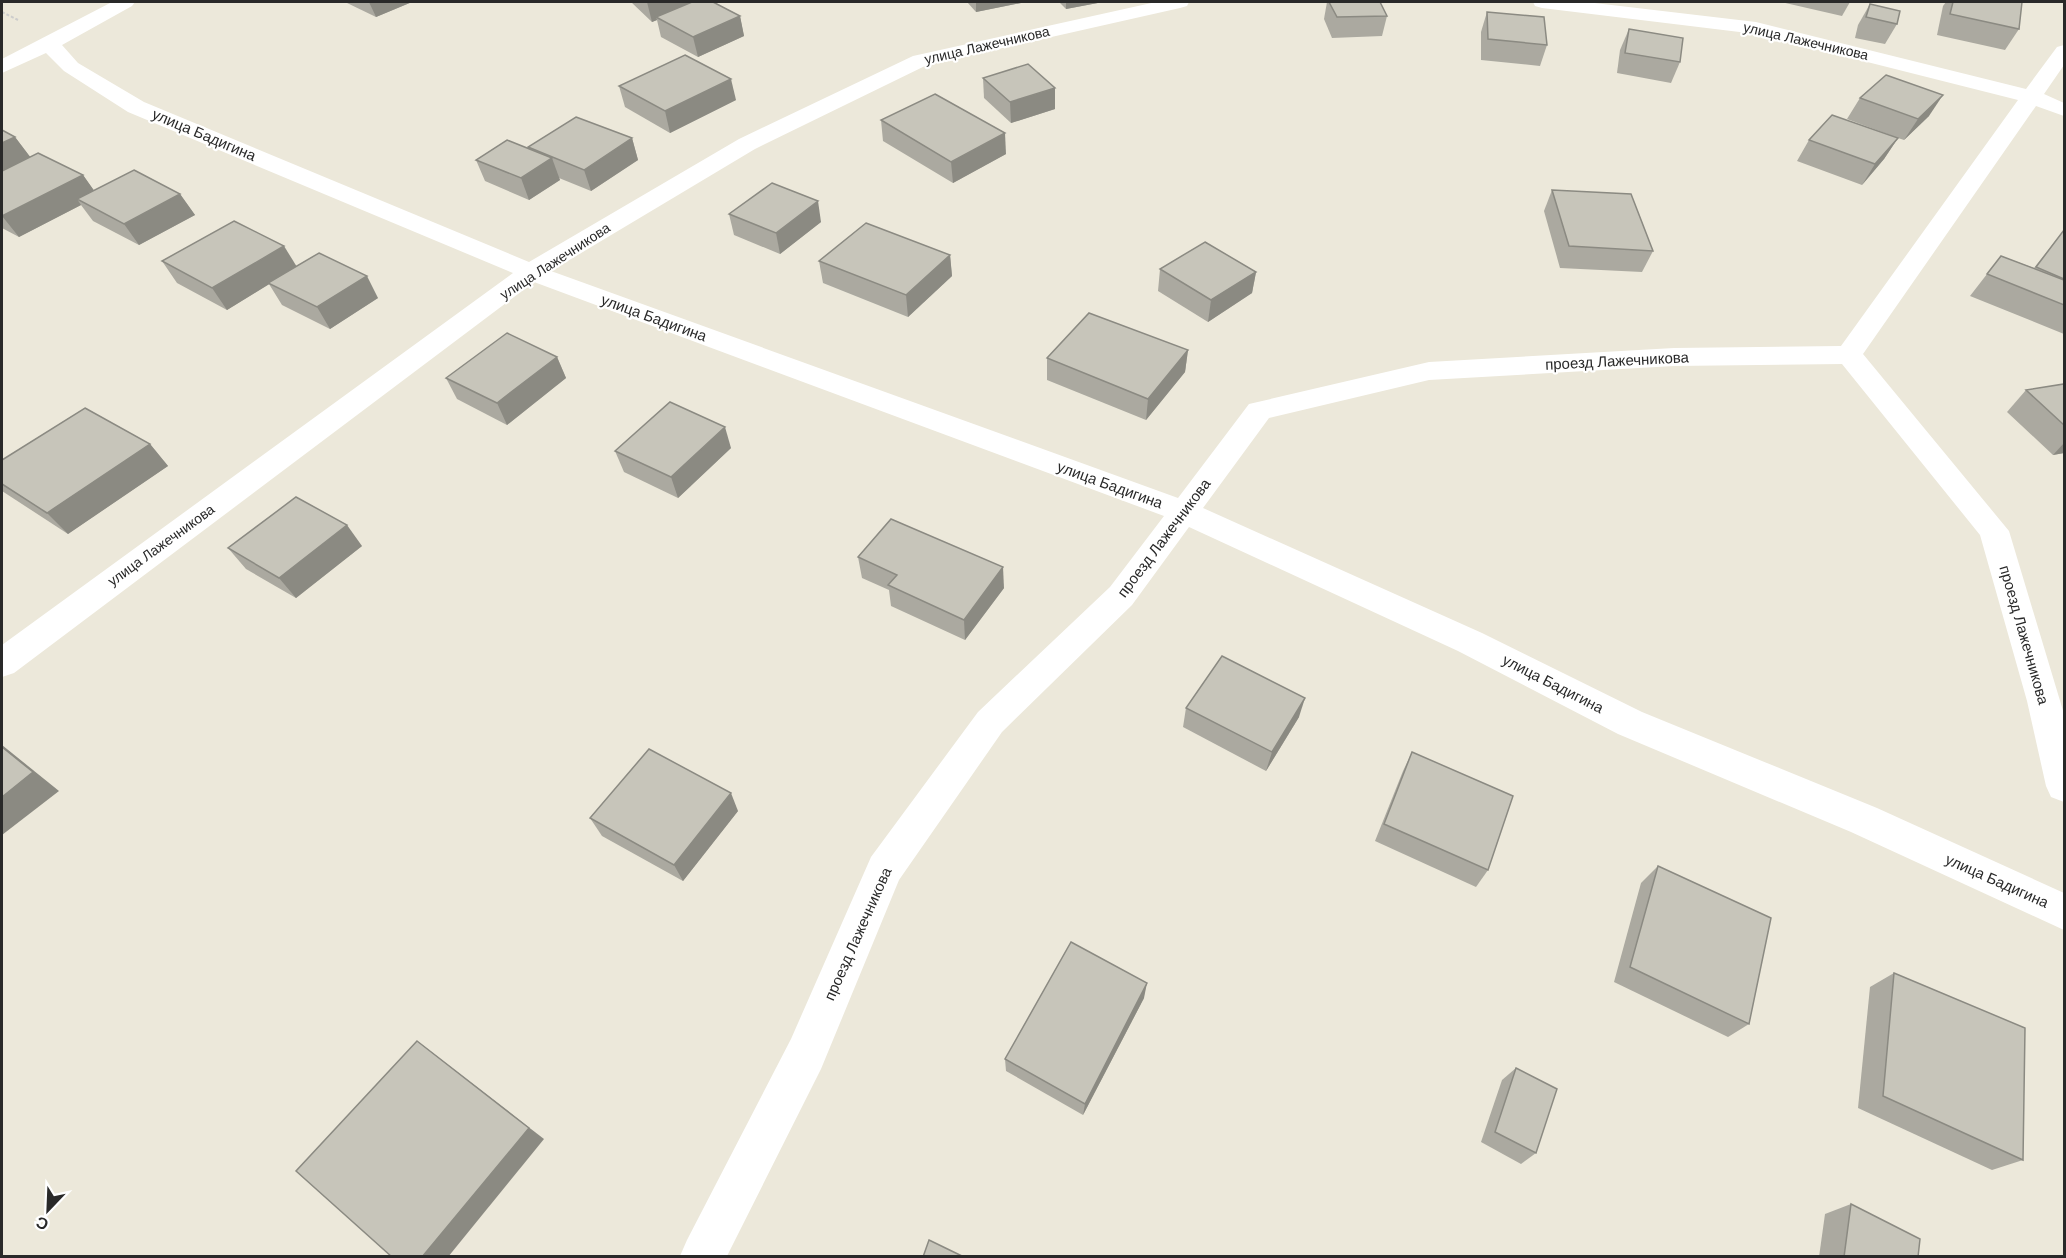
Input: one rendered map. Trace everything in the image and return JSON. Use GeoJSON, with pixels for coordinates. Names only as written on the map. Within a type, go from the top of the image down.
{"type":"FeatureCollection","features":[{"type":"Feature","properties":{"kind":"street"},"geometry":{"type":"LineString","coordinates":[[2,67],[125,2]]}},
{"type":"Feature","properties":{"kind":"street","name":"улица Лажечникова"},"geometry":{"type":"LineString","coordinates":[[2,663],[531,272],[747,144],[920,60],[1180,2]]}},
{"type":"Feature","properties":{"kind":"street","name":"улица Лажечникова"},"geometry":{"type":"LineString","coordinates":[[1542,2],[1756,28],[2032,97],[2064,110]]}},
{"type":"Feature","properties":{"kind":"street","name":"улица Бадигина"},"geometry":{"type":"LineString","coordinates":[[49,44],[71,67],[136,107],[531,272],[1184,512],[1470,642],[1630,723],[1864,820],[2064,912]]}},
{"type":"Feature","properties":{"kind":"street"},"geometry":{"type":"LineString","coordinates":[[1849,355],[2064,51]]}},
{"type":"Feature","properties":{"kind":"street","name":"проезд Лажечникова"},"geometry":{"type":"LineString","coordinates":[[703,1257],[806,1054],[885,869],[990,722],[1122,596],[1259,411],[1429,371],[1674,357],[1849,355],[1994,531],[2044,701],[2064,786]]}},
{"type":"Feature","properties":{"kind":"building"},"geometry":{"type":"Polygon","coordinates":[[[692,2],[713,2],[740,16],[693,37],[656,17],[692,2]]]}},
{"type":"Feature","properties":{"kind":"building"},"geometry":{"type":"Polygon","coordinates":[[[1329,2],[1380,2],[1387,16],[1337,17],[1329,2]]]}},
{"type":"Feature","properties":{"kind":"building"},"geometry":{"type":"Polygon","coordinates":[[[1953,2],[2022,2],[2019,29],[1950,14],[1953,2]]]}},
{"type":"Feature","properties":{"kind":"building"},"geometry":{"type":"Polygon","coordinates":[[[1870,4],[1900,11],[1897,24],[1866,17],[1870,4]]]}},
{"type":"Feature","properties":{"kind":"building"},"geometry":{"type":"Polygon","coordinates":[[[1487,12],[1544,17],[1547,45],[1488,39],[1487,12]]]}},
{"type":"Feature","properties":{"kind":"building"},"geometry":{"type":"Polygon","coordinates":[[[1629,29],[1683,38],[1680,62],[1625,53],[1629,29]]]}},
{"type":"Feature","properties":{"kind":"building"},"geometry":{"type":"Polygon","coordinates":[[[685,55],[731,79],[665,111],[619,86],[685,55]]]}},
{"type":"Feature","properties":{"kind":"building"},"geometry":{"type":"Polygon","coordinates":[[[1028,64],[1055,88],[1010,102],[983,78],[1028,64]]]}},
{"type":"Feature","properties":{"kind":"building"},"geometry":{"type":"Polygon","coordinates":[[[1886,75],[1943,95],[1918,119],[1860,98],[1886,75]]]}},
{"type":"Feature","properties":{"kind":"building"},"geometry":{"type":"Polygon","coordinates":[[[935,94],[1005,133],[951,162],[881,120],[935,94]]]}},
{"type":"Feature","properties":{"kind":"building"},"geometry":{"type":"Polygon","coordinates":[[[1832,115],[1898,138],[1875,164],[1809,140],[1832,115]]]}},
{"type":"Feature","properties":{"kind":"building"},"geometry":{"type":"Polygon","coordinates":[[[576,117],[632,138],[584,170],[528,147],[576,117]]]}},
{"type":"Feature","properties":{"kind":"building"},"geometry":{"type":"Polygon","coordinates":[[[2,130],[15,137],[2,143],[2,130]]]}},
{"type":"Feature","properties":{"kind":"building"},"geometry":{"type":"Polygon","coordinates":[[[507,140],[552,158],[521,178],[476,160],[507,140]]]}},
{"type":"Feature","properties":{"kind":"building"},"geometry":{"type":"Polygon","coordinates":[[[38,153],[83,175],[2,216],[2,171],[38,153]]]}},
{"type":"Feature","properties":{"kind":"building"},"geometry":{"type":"Polygon","coordinates":[[[134,170],[180,194],[124,224],[77,199],[134,170]]]}},
{"type":"Feature","properties":{"kind":"building"},"geometry":{"type":"Polygon","coordinates":[[[772,183],[818,201],[776,233],[729,214],[772,183]]]}},
{"type":"Feature","properties":{"kind":"building"},"geometry":{"type":"Polygon","coordinates":[[[1552,190],[1631,194],[1653,251],[1569,246],[1552,190]]]}},
{"type":"Feature","properties":{"kind":"building"},"geometry":{"type":"Polygon","coordinates":[[[234,221],[284,246],[212,288],[162,261],[234,221]]]}},
{"type":"Feature","properties":{"kind":"building"},"geometry":{"type":"Polygon","coordinates":[[[866,223],[950,255],[906,295],[819,261],[866,223]]]}},
{"type":"Feature","properties":{"kind":"building"},"geometry":{"type":"Polygon","coordinates":[[[2064,230],[2064,279],[2036,267],[2064,230]]]}},
{"type":"Feature","properties":{"kind":"building"},"geometry":{"type":"Polygon","coordinates":[[[1205,242],[1256,272],[1211,300],[1160,269],[1205,242]]]}},
{"type":"Feature","properties":{"kind":"building"},"geometry":{"type":"Polygon","coordinates":[[[319,253],[367,276],[317,307],[268,283],[319,253]]]}},
{"type":"Feature","properties":{"kind":"building"},"geometry":{"type":"Polygon","coordinates":[[[2001,256],[2064,280],[2064,305],[1987,274],[2001,256]]]}},
{"type":"Feature","properties":{"kind":"building"},"geometry":{"type":"Polygon","coordinates":[[[1089,313],[1188,350],[1148,399],[1047,358],[1089,313]]]}},
{"type":"Feature","properties":{"kind":"building"},"geometry":{"type":"Polygon","coordinates":[[[507,333],[557,357],[497,403],[446,378],[507,333]]]}},
{"type":"Feature","properties":{"kind":"building"},"geometry":{"type":"Polygon","coordinates":[[[2064,384],[2064,425],[2026,390],[2064,384]]]}},
{"type":"Feature","properties":{"kind":"building"},"geometry":{"type":"Polygon","coordinates":[[[670,402],[725,427],[671,477],[615,451],[670,402]]]}},
{"type":"Feature","properties":{"kind":"building"},"geometry":{"type":"Polygon","coordinates":[[[85,408],[150,444],[47,513],[2,484],[2,460],[85,408]]]}},
{"type":"Feature","properties":{"kind":"building"},"geometry":{"type":"Polygon","coordinates":[[[296,497],[347,525],[279,578],[228,548],[296,497]]]}},
{"type":"Feature","properties":{"kind":"building"},"geometry":{"type":"Polygon","coordinates":[[[891,519],[1003,567],[964,620],[888,585],[897,575],[858,557],[891,519]]]}},
{"type":"Feature","properties":{"kind":"building"},"geometry":{"type":"Polygon","coordinates":[[[1222,656],[1305,698],[1272,752],[1186,708],[1222,656]]]}},
{"type":"Feature","properties":{"kind":"building"},"geometry":{"type":"Polygon","coordinates":[[[2,747],[33,772],[2,797],[2,747]]]}},
{"type":"Feature","properties":{"kind":"building"},"geometry":{"type":"Polygon","coordinates":[[[649,749],[731,793],[674,865],[590,818],[649,749]]]}},
{"type":"Feature","properties":{"kind":"building"},"geometry":{"type":"Polygon","coordinates":[[[1412,752],[1513,796],[1488,870],[1384,824],[1412,752]]]}},
{"type":"Feature","properties":{"kind":"building"},"geometry":{"type":"Polygon","coordinates":[[[1658,866],[1771,918],[1749,1024],[1630,967],[1658,866]]]}},
{"type":"Feature","properties":{"kind":"building"},"geometry":{"type":"Polygon","coordinates":[[[1071,942],[1147,983],[1085,1104],[1005,1059],[1071,942]]]}},
{"type":"Feature","properties":{"kind":"building"},"geometry":{"type":"Polygon","coordinates":[[[1894,973],[2025,1028],[2023,1160],[1883,1096],[1894,973]]]}},
{"type":"Feature","properties":{"kind":"building"},"geometry":{"type":"Polygon","coordinates":[[[417,1041],[529,1128],[422,1257],[392,1257],[296,1171],[417,1041]]]}},
{"type":"Feature","properties":{"kind":"building"},"geometry":{"type":"Polygon","coordinates":[[[1516,1068],[1557,1089],[1536,1153],[1495,1132],[1516,1068]]]}},
{"type":"Feature","properties":{"kind":"building"},"geometry":{"type":"Polygon","coordinates":[[[1851,1204],[1920,1239],[1918,1257],[1844,1257],[1851,1204]]]}},
{"type":"Feature","properties":{"kind":"building"},"geometry":{"type":"Polygon","coordinates":[[[929,1240],[964,1257],[923,1257],[929,1240]]]}}]}
